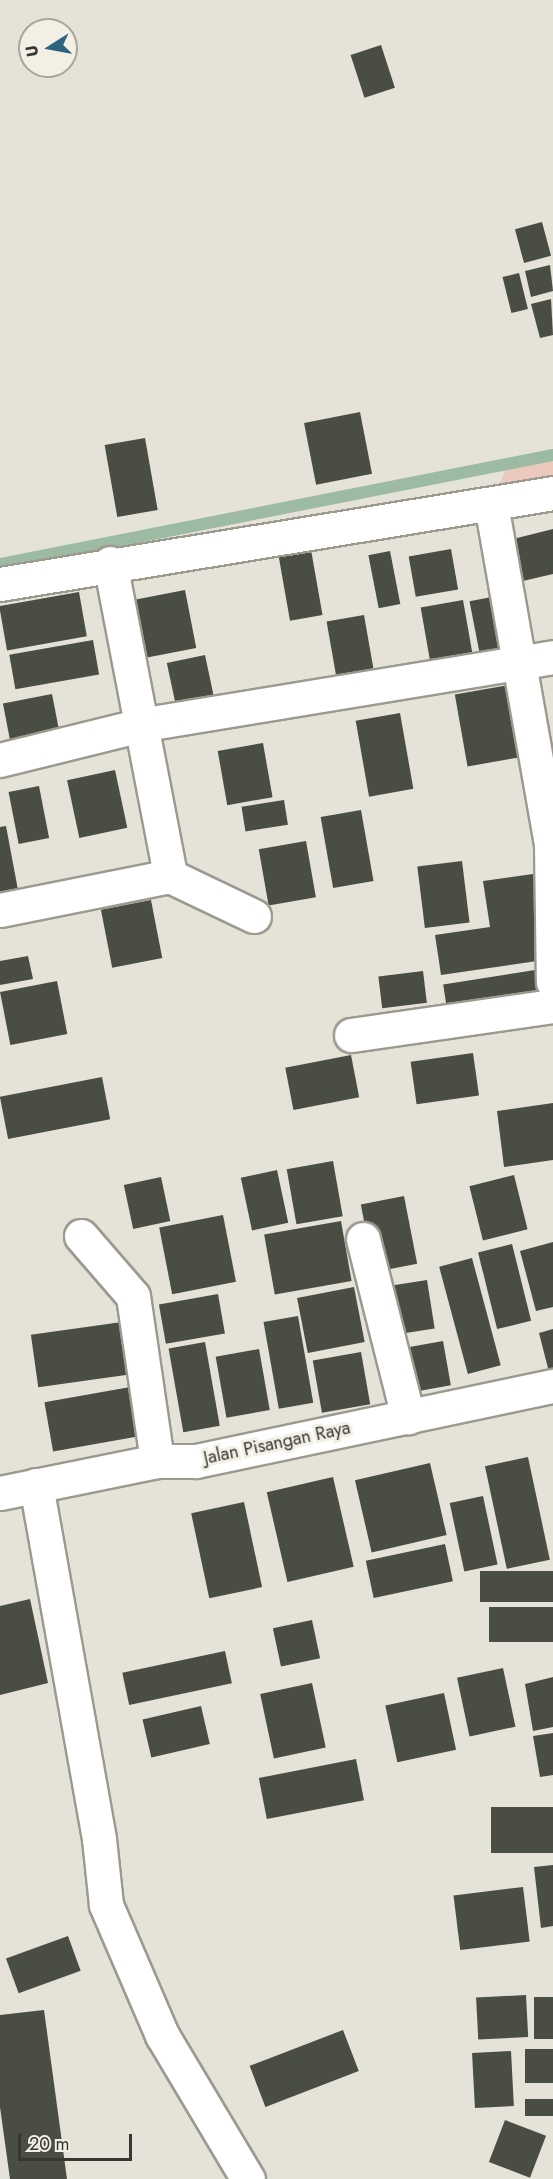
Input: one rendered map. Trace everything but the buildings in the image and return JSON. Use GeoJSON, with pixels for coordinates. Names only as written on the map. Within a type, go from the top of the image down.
{"type":"FeatureCollection","features":[{"type":"Feature","properties":{"kind":"street"},"geometry":{"type":"LineString","coordinates":[[0,584],[110,563],[553,493]]}},
{"type":"Feature","properties":{"kind":"street"},"geometry":{"type":"LineString","coordinates":[[491,504],[551,845],[553,982]]}},
{"type":"Feature","properties":{"kind":"street"},"geometry":{"type":"LineString","coordinates":[[110,563],[145,724],[170,876]]}},
{"type":"Feature","properties":{"kind":"street"},"geometry":{"type":"LineString","coordinates":[[0,760],[145,724],[553,657]]}},
{"type":"Feature","properties":{"kind":"street"},"geometry":{"type":"LineString","coordinates":[[0,910],[170,876],[254,916]]}},
{"type":"Feature","properties":{"kind":"street"},"geometry":{"type":"LineString","coordinates":[[351,1035],[553,1006]]}},
{"type":"Feature","properties":{"kind":"street"},"geometry":{"type":"LineString","coordinates":[[81,1236],[133,1296],[157,1461]]}},
{"type":"Feature","properties":{"kind":"street"},"geometry":{"type":"LineString","coordinates":[[363,1239],[408,1417]]}},
{"type":"Feature","properties":{"kind":"street","name":"Jalan Pisangan Raya"},"geometry":{"type":"LineString","coordinates":[[0,1493],[157,1461],[196,1461],[255,1444],[408,1417],[553,1386]]}},
{"type":"Feature","properties":{"kind":"street"},"geometry":{"type":"LineString","coordinates":[[36,1485],[99,1839],[106,1905],[162,2035],[248,2179]]}},
{"type":"Feature","properties":{"kind":"shaded area"},"geometry":{"type":"Polygon","coordinates":[[[553,455],[553,493],[491,504],[507,467],[553,455]]]}},
{"type":"Feature","properties":{"kind":"waterway"},"geometry":{"type":"LineString","coordinates":[[0,564],[553,455]]}}]}
